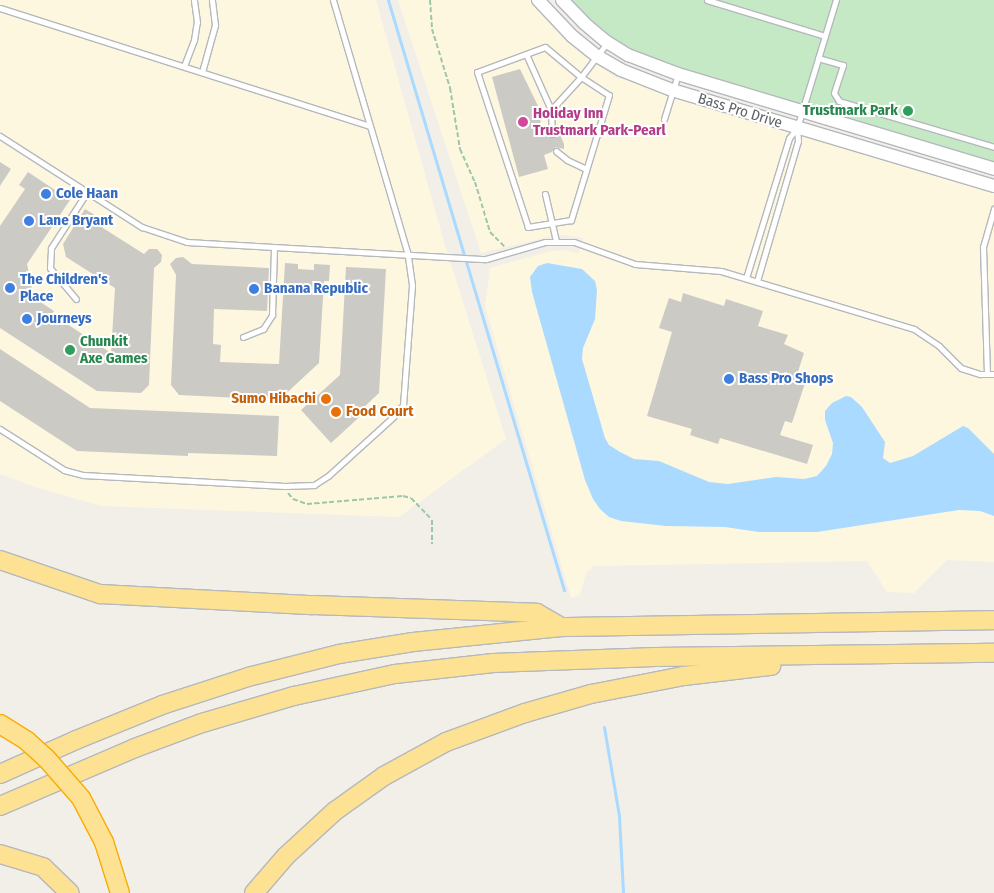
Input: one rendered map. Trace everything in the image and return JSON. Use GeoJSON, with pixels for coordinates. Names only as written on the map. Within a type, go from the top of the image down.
{"type":"FeatureCollection","features":[{"type":"Feature","properties":{"kind":"highway"},"geometry":{"type":"LineString","coordinates":[[0,560],[100,594],[313,605],[537,613],[561,627]]}},
{"type":"Feature","properties":{"kind":"highway"},"geometry":{"type":"LineString","coordinates":[[0,774],[162,705],[248,677],[339,654],[412,642],[561,627],[994,620]]}},
{"type":"Feature","properties":{"kind":"highway"},"geometry":{"type":"LineString","coordinates":[[0,806],[135,748],[202,723],[294,696],[395,674],[493,663],[656,657],[994,653]]}},
{"type":"Feature","properties":{"kind":"highway"},"geometry":{"type":"LineString","coordinates":[[254,893],[291,851],[344,804],[410,760],[473,731],[558,703],[642,683],[851,655]]}},
{"type":"Feature","properties":{"kind":"highway"},"geometry":{"type":"LineString","coordinates":[[0,724],[27,741],[46,758],[81,798],[104,842],[120,893]]}},
{"type":"Feature","properties":{"kind":"highway"},"geometry":{"type":"LineString","coordinates":[[0,854],[43,867],[70,893]]}},
{"type":"Feature","properties":{"kind":"street","name":"Bass Pro Drive"},"geometry":{"type":"LineString","coordinates":[[538,0],[572,36],[597,56],[620,70],[672,90],[994,186]]}},
{"type":"Feature","properties":{"kind":"street","name":"Bass Pro Drive"},"geometry":{"type":"LineString","coordinates":[[562,0],[584,23],[607,42],[628,55],[678,74],[994,168]]}},
{"type":"Feature","properties":{"kind":"lane"},"geometry":{"type":"LineString","coordinates":[[184,66],[194,40],[197,22],[194,0]]}},
{"type":"Feature","properties":{"kind":"lane"},"geometry":{"type":"LineString","coordinates":[[202,72],[215,25],[212,0]]}},
{"type":"Feature","properties":{"kind":"lane"},"geometry":{"type":"LineString","coordinates":[[0,429],[64,470],[83,475],[285,486],[314,485],[328,476],[403,405],[412,285],[408,255],[333,0]]}},
{"type":"Feature","properties":{"kind":"lane"},"geometry":{"type":"LineString","coordinates":[[707,0],[825,36]]}},
{"type":"Feature","properties":{"kind":"lane"},"geometry":{"type":"LineString","coordinates":[[758,281],[798,141],[797,128],[836,0]]}},
{"type":"Feature","properties":{"kind":"lane"},"geometry":{"type":"LineString","coordinates":[[0,8],[369,126]]}},
{"type":"Feature","properties":{"kind":"lane"},"geometry":{"type":"LineString","coordinates":[[551,110],[581,78],[607,42]]}},
{"type":"Feature","properties":{"kind":"lane"},"geometry":{"type":"LineString","coordinates":[[546,47],[581,78],[609,95],[571,220],[528,227],[477,72],[526,54],[546,47]]}},
{"type":"Feature","properties":{"kind":"lane"},"geometry":{"type":"LineString","coordinates":[[526,54],[551,110],[552,134]]}},
{"type":"Feature","properties":{"kind":"lane"},"geometry":{"type":"LineString","coordinates":[[818,58],[842,65],[834,93],[839,101],[994,147]]}},
{"type":"Feature","properties":{"kind":"lane"},"geometry":{"type":"LineString","coordinates":[[664,119],[678,74]]}},
{"type":"Feature","properties":{"kind":"lane"},"geometry":{"type":"LineString","coordinates":[[746,278],[788,138],[797,128]]}},
{"type":"Feature","properties":{"kind":"lane"},"geometry":{"type":"LineString","coordinates":[[0,136],[142,227],[168,238],[204,244],[486,259],[556,241],[589,246],[635,264],[722,271],[914,329],[939,346],[960,368],[994,374]]}},
{"type":"Feature","properties":{"kind":"lane"},"geometry":{"type":"LineString","coordinates":[[556,151],[567,160],[586,169]]}},
{"type":"Feature","properties":{"kind":"lane"},"geometry":{"type":"LineString","coordinates":[[76,299],[50,268],[51,248],[87,192]]}},
{"type":"Feature","properties":{"kind":"lane"},"geometry":{"type":"LineString","coordinates":[[545,194],[556,241]]}},
{"type":"Feature","properties":{"kind":"lane"},"geometry":{"type":"LineString","coordinates":[[987,374],[983,247],[994,209]]}},
{"type":"Feature","properties":{"kind":"lane"},"geometry":{"type":"LineString","coordinates":[[243,337],[263,329],[272,315],[274,248]]}},
{"type":"Feature","properties":{"kind":"path"},"geometry":{"type":"LineString","coordinates":[[430,0],[432,28],[450,88],[460,148],[475,182],[490,232],[510,253]]}},
{"type":"Feature","properties":{"kind":"path"},"geometry":{"type":"LineString","coordinates":[[285,486],[293,500],[307,504],[404,496],[411,498],[432,520],[432,544]]}},
{"type":"Feature","properties":{"kind":"shaded area"},"geometry":{"type":"Polygon","coordinates":[[[0,0],[376,0],[444,242],[506,439],[399,517],[101,506],[35,487],[0,474],[0,0]]]}},
{"type":"Feature","properties":{"kind":"shaded area"},"geometry":{"type":"Polygon","coordinates":[[[398,0],[530,0],[557,31],[581,53],[615,77],[994,191],[994,562],[947,560],[914,593],[887,592],[867,561],[594,566],[586,573],[580,595],[571,598],[485,306],[490,268],[547,252],[562,250],[579,253],[583,238],[563,235],[548,237],[481,253],[398,0]]]}},
{"type":"Feature","properties":{"kind":"green space","name":"Trustmark Park"},"geometry":{"type":"Polygon","coordinates":[[[568,0],[994,0],[994,162],[653,60],[627,50],[601,33],[568,0]]]}},
{"type":"Feature","properties":{"kind":"water"},"geometry":{"type":"Polygon","coordinates":[[[547,263],[582,269],[595,281],[597,290],[595,319],[583,348],[582,359],[605,438],[609,445],[620,452],[634,459],[659,461],[709,482],[728,484],[776,477],[804,479],[817,476],[826,466],[832,454],[833,443],[825,420],[825,411],[832,403],[846,396],[851,397],[862,407],[885,442],[883,458],[890,463],[913,456],[963,426],[968,428],[994,454],[994,516],[980,511],[959,510],[817,532],[759,532],[725,527],[666,526],[621,521],[609,517],[593,499],[585,480],[532,292],[530,277],[538,266],[547,263]]]}},
{"type":"Feature","properties":{"kind":"building","name":"Holiday Inn Trustmark Park-Pearl"},"geometry":{"type":"Polygon","coordinates":[[[520,69],[540,110],[541,137],[548,135],[553,138],[559,132],[564,149],[555,147],[552,152],[544,155],[548,169],[519,177],[492,77],[520,69]]]}},
{"type":"Feature","properties":{"kind":"building"},"geometry":{"type":"Polygon","coordinates":[[[0,162],[11,169],[0,186],[0,162]]]}},
{"type":"Feature","properties":{"kind":"building"},"geometry":{"type":"Polygon","coordinates":[[[28,172],[70,200],[27,264],[34,298],[54,311],[52,314],[111,353],[115,288],[66,257],[63,244],[85,209],[98,217],[95,223],[144,254],[149,249],[157,249],[162,255],[161,262],[154,268],[149,385],[141,393],[97,391],[0,328],[0,226],[25,189],[19,185],[28,172]]]}},
{"type":"Feature","properties":{"kind":"building"},"geometry":{"type":"Polygon","coordinates":[[[183,257],[192,264],[269,268],[267,311],[214,309],[213,344],[221,345],[220,362],[279,364],[285,263],[298,264],[298,269],[314,270],[314,264],[330,265],[329,281],[324,281],[319,363],[279,400],[179,395],[171,385],[176,275],[170,264],[176,258],[183,257]]]}},
{"type":"Feature","properties":{"kind":"building"},"geometry":{"type":"Polygon","coordinates":[[[346,267],[386,269],[379,393],[363,408],[366,411],[331,443],[301,410],[340,375],[346,267]]]}},
{"type":"Feature","properties":{"kind":"building","name":"Bass Pro Shops"},"geometry":{"type":"Polygon","coordinates":[[[683,293],[724,306],[726,299],[763,311],[758,326],[788,335],[784,344],[804,353],[796,378],[806,380],[792,423],[785,421],[780,435],[813,445],[807,464],[720,438],[718,444],[690,435],[692,429],[647,416],[672,332],[659,328],[669,298],[681,302],[683,293]]]}},
{"type":"Feature","properties":{"kind":"building"},"geometry":{"type":"Polygon","coordinates":[[[0,349],[90,408],[279,416],[277,456],[188,453],[188,456],[77,451],[0,401],[0,349]]]}},
{"type":"Feature","properties":{"kind":"waterway"},"geometry":{"type":"LineString","coordinates":[[388,0],[564,590]]}},
{"type":"Feature","properties":{"kind":"waterway"},"geometry":{"type":"LineString","coordinates":[[604,727],[619,816],[623,893]]}},
{"type":"Feature","properties":{"kind":"place","name":"Trustmark Park"},"geometry":{"type":"Point","coordinates":[908,111]}},
{"type":"Feature","properties":{"kind":"place","name":"Holiday Inn Trustmark Park-Pearl"},"geometry":{"type":"Point","coordinates":[523,122]}},
{"type":"Feature","properties":{"kind":"place","name":"Cole Haan"},"geometry":{"type":"Point","coordinates":[46,194]}},
{"type":"Feature","properties":{"kind":"place","name":"Lane Bryant"},"geometry":{"type":"Point","coordinates":[29,221]}},
{"type":"Feature","properties":{"kind":"place","name":"The Children's Place"},"geometry":{"type":"Point","coordinates":[10,288]}},
{"type":"Feature","properties":{"kind":"place","name":"Banana Republic"},"geometry":{"type":"Point","coordinates":[254,289]}},
{"type":"Feature","properties":{"kind":"place","name":"Journeys"},"geometry":{"type":"Point","coordinates":[27,319]}},
{"type":"Feature","properties":{"kind":"place","name":"Chunkit Axe Games"},"geometry":{"type":"Point","coordinates":[70,350]}},
{"type":"Feature","properties":{"kind":"place","name":"Bass Pro Shops"},"geometry":{"type":"Point","coordinates":[729,379]}},
{"type":"Feature","properties":{"kind":"place","name":"Sumo Hibachi"},"geometry":{"type":"Point","coordinates":[326,399]}},
{"type":"Feature","properties":{"kind":"place","name":"Food Court"},"geometry":{"type":"Point","coordinates":[336,412]}}]}
